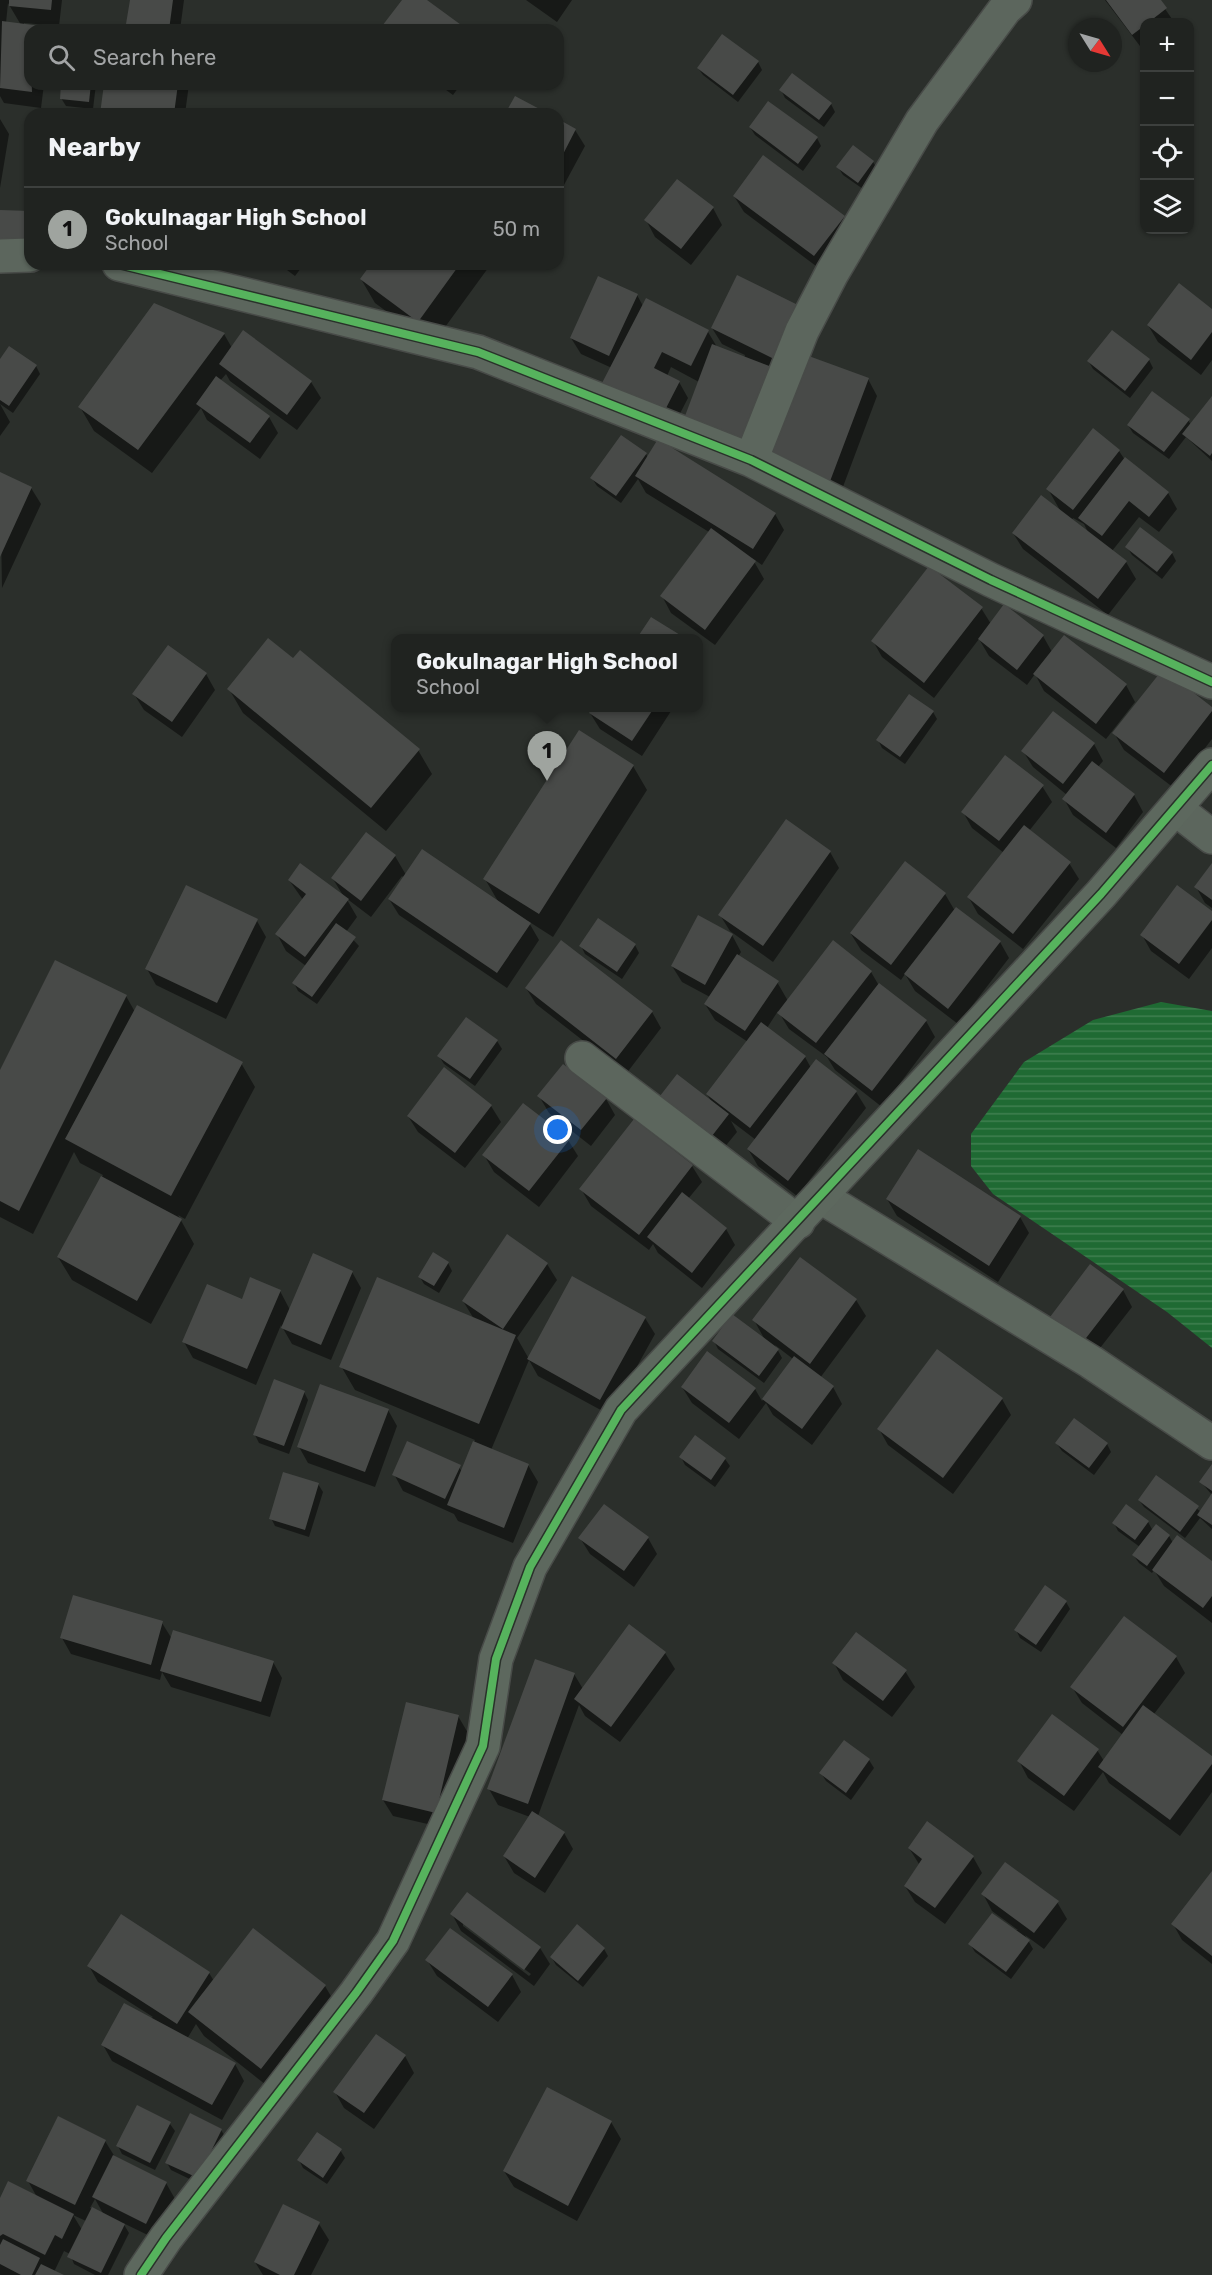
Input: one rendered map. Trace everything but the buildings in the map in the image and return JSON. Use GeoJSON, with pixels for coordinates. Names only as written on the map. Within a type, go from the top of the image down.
{"type":"FeatureCollection","features":[{"type":"Feature","properties":{"kind":"street"},"geometry":{"type":"LineString","coordinates":[[752,460],[802,331],[866,214],[922,121],[1005,9],[1015,0]]}},
{"type":"Feature","properties":{"kind":"street"},"geometry":{"type":"LineString","coordinates":[[0,256],[24,255]]}},
{"type":"Feature","properties":{"kind":"street"},"geometry":{"type":"LineString","coordinates":[[143,270],[478,352],[752,460],[991,580],[1212,682]]}},
{"type":"Feature","properties":{"kind":"street"},"geometry":{"type":"LineString","coordinates":[[141,2275],[166,2238],[349,2002],[393,1941],[483,1746],[496,1659],[530,1567],[621,1410],[1101,894],[1212,765]]}},
{"type":"Feature","properties":{"kind":"street"},"geometry":{"type":"LineString","coordinates":[[1176,809],[1212,837]]}},
{"type":"Feature","properties":{"kind":"street"},"geometry":{"type":"LineString","coordinates":[[582,1058],[798,1222]]}},
{"type":"Feature","properties":{"kind":"street"},"geometry":{"type":"LineString","coordinates":[[821,1197],[1091,1362],[1212,1443]]}},
{"type":"Feature","properties":{"kind":"shaded area"},"geometry":{"type":"Polygon","coordinates":[[[1161,1002],[1212,1011],[1212,1348],[1167,1312],[993,1194],[971,1166],[971,1134],[1024,1062],[1093,1020],[1161,1002]]]}},
{"type":"Feature","properties":{"kind":"cycle path"},"geometry":{"type":"LineString","coordinates":[[143,270],[478,352],[751,460],[991,580],[1212,682]]}},
{"type":"Feature","properties":{"kind":"cycle path"},"geometry":{"type":"LineString","coordinates":[[141,2275],[166,2238],[356,1993],[393,1941],[483,1746],[496,1659],[530,1567],[621,1410],[1101,894],[1212,765]]}},
{"type":"Feature","properties":{"kind":"place","name":"Gokulnagar High School"},"geometry":{"type":"Point","coordinates":[547,781]}}]}
